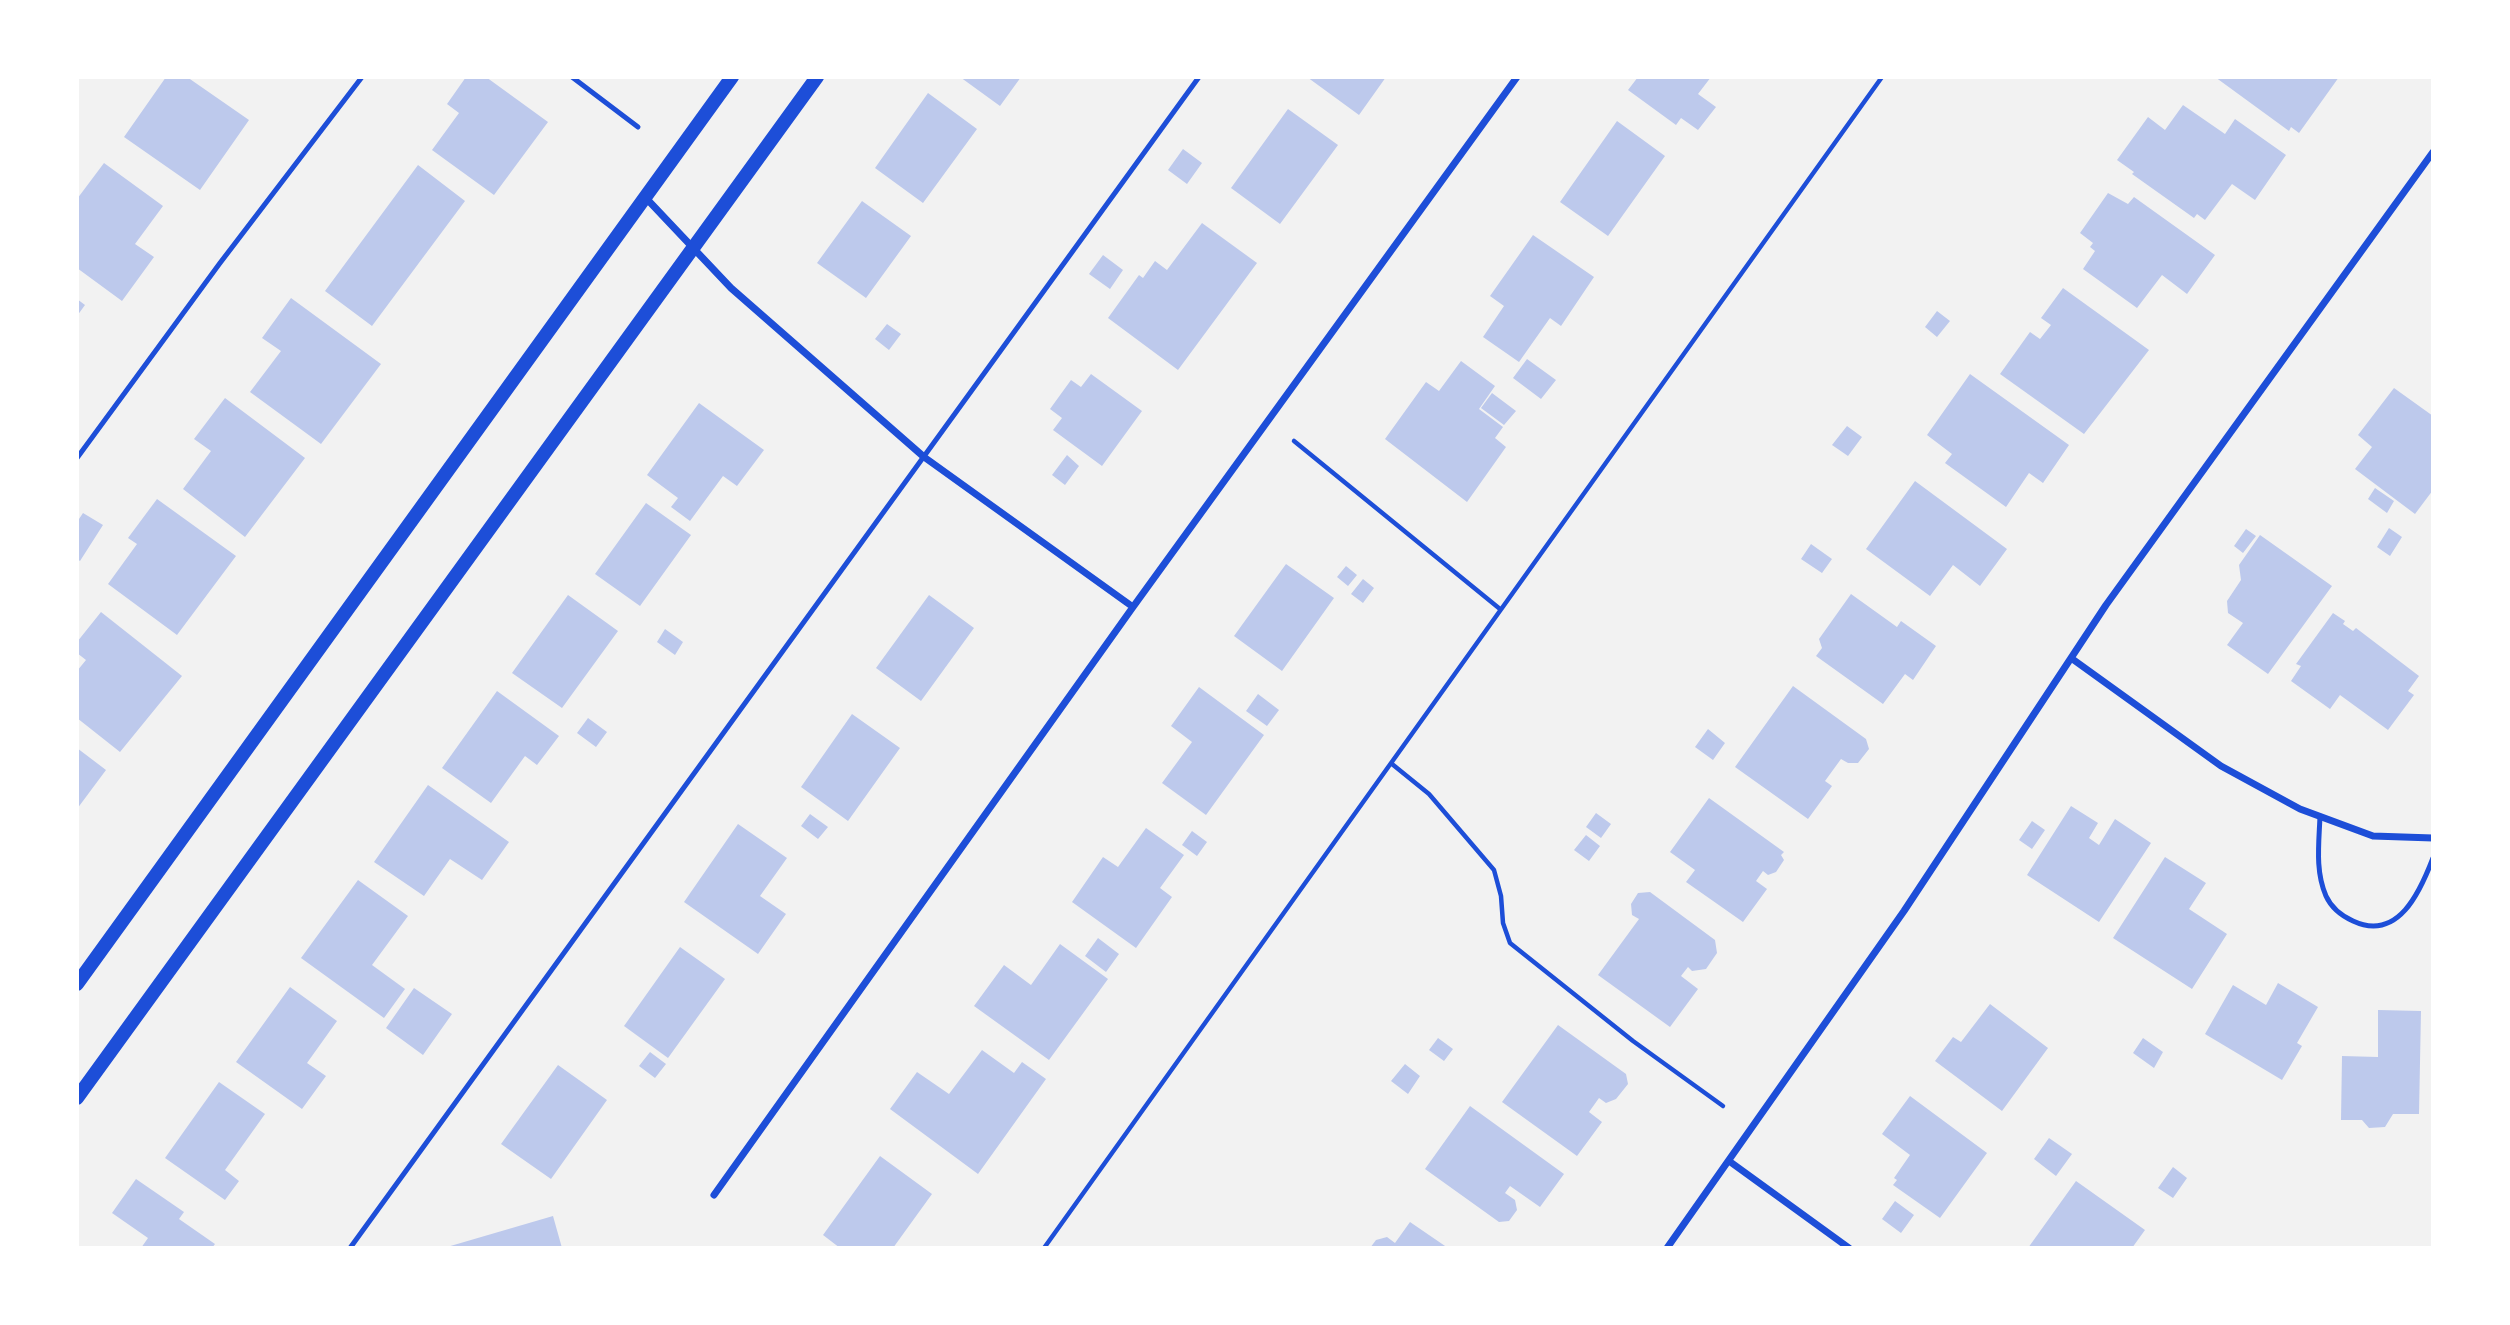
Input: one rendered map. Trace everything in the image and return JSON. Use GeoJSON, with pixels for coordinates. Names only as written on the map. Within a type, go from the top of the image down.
{"type":"FeatureCollection","features":[{"type":"Feature","properties":{"kind":"main road"},"geometry":{"type":"LineString","coordinates":[[77,985],[732,77]]}},
{"type":"Feature","properties":{"kind":"main road"},"geometry":{"type":"LineString","coordinates":[[77,1098],[817,77]]}},
{"type":"Feature","properties":{"kind":"street"},"geometry":{"type":"LineString","coordinates":[[714,1195],[1133,607],[1517,77]]}},
{"type":"Feature","properties":{"kind":"street"},"geometry":{"type":"LineString","coordinates":[[1667,1248],[1904,911],[2114,593],[2433,152]]}},
{"type":"Feature","properties":{"kind":"street"},"geometry":{"type":"LineString","coordinates":[[645,197],[692,250],[924,457],[1133,607]]}},
{"type":"Feature","properties":{"kind":"street"},"geometry":{"type":"LineString","coordinates":[[2071,658],[2221,766],[2300,809],[2374,835],[2433,838]]}},
{"type":"Feature","properties":{"kind":"street"},"geometry":{"type":"LineString","coordinates":[[1729,1161],[1849,1248]]}},
{"type":"Feature","properties":{"kind":"lane"},"geometry":{"type":"LineString","coordinates":[[77,458],[220,262],[362,77]]}},
{"type":"Feature","properties":{"kind":"lane"},"geometry":{"type":"LineString","coordinates":[[572,77],[638,127]]}},
{"type":"Feature","properties":{"kind":"lane"},"geometry":{"type":"LineString","coordinates":[[350,1248],[1199,77]]}},
{"type":"Feature","properties":{"kind":"lane"},"geometry":{"type":"LineString","coordinates":[[2320,816],[2318,865],[2327,897],[2342,916],[2361,925],[2379,926],[2400,917],[2417,897],[2433,858]]}},
{"type":"Feature","properties":{"kind":"path"},"geometry":{"type":"LineString","coordinates":[[1044,1248],[1882,77]]}},
{"type":"Feature","properties":{"kind":"path"},"geometry":{"type":"LineString","coordinates":[[1294,441],[1500,610]]}},
{"type":"Feature","properties":{"kind":"path"},"geometry":{"type":"LineString","coordinates":[[1392,764],[1429,794],[1494,870],[1510,943],[1633,1041],[1723,1106]]}},
{"type":"Feature","properties":{"kind":"building"},"geometry":{"type":"Polygon","coordinates":[[[166,77],[187,77],[249,120],[200,190],[124,137],[166,77]]]}},
{"type":"Feature","properties":{"kind":"building"},"geometry":{"type":"Polygon","coordinates":[[[466,77],[486,77],[548,122],[494,195],[432,150],[459,113],[447,104],[466,77]]]}},
{"type":"Feature","properties":{"kind":"building"},"geometry":{"type":"Polygon","coordinates":[[[960,77],[1021,77],[1000,106],[960,77]]]}},
{"type":"Feature","properties":{"kind":"building"},"geometry":{"type":"Polygon","coordinates":[[[1307,77],[1386,77],[1359,115],[1307,77]]]}},
{"type":"Feature","properties":{"kind":"building"},"geometry":{"type":"Polygon","coordinates":[[[1638,77],[1711,77],[1698,94],[1716,107],[1698,130],[1681,118],[1676,125],[1628,90],[1638,77]]]}},
{"type":"Feature","properties":{"kind":"building"},"geometry":{"type":"Polygon","coordinates":[[[2215,77],[2339,77],[2299,133],[2291,127],[2289,131],[2215,77]]]}},
{"type":"Feature","properties":{"kind":"building"},"geometry":{"type":"Polygon","coordinates":[[[928,93],[977,129],[923,203],[875,168],[928,93]]]}},
{"type":"Feature","properties":{"kind":"building"},"geometry":{"type":"Polygon","coordinates":[[[2183,105],[2225,134],[2235,119],[2286,155],[2255,200],[2232,184],[2205,220],[2197,214],[2194,218],[2132,174],[2134,172],[2117,160],[2148,117],[2165,130],[2183,105]]]}},
{"type":"Feature","properties":{"kind":"building"},"geometry":{"type":"Polygon","coordinates":[[[1288,109],[1338,145],[1280,224],[1231,188],[1288,109]]]}},
{"type":"Feature","properties":{"kind":"building"},"geometry":{"type":"Polygon","coordinates":[[[1617,121],[1665,156],[1608,236],[1560,202],[1617,121]]]}},
{"type":"Feature","properties":{"kind":"building"},"geometry":{"type":"Polygon","coordinates":[[[1183,149],[1202,163],[1187,184],[1168,170],[1183,149]]]}},
{"type":"Feature","properties":{"kind":"building"},"geometry":{"type":"Polygon","coordinates":[[[104,163],[163,206],[135,244],[154,257],[122,301],[77,268],[77,199],[104,163]]]}},
{"type":"Feature","properties":{"kind":"building"},"geometry":{"type":"Polygon","coordinates":[[[418,165],[465,201],[372,326],[325,291],[418,165]]]}},
{"type":"Feature","properties":{"kind":"building"},"geometry":{"type":"Polygon","coordinates":[[[2108,193],[2128,204],[2134,197],[2215,255],[2187,294],[2162,275],[2137,308],[2083,269],[2095,251],[2090,247],[2093,243],[2080,233],[2108,193]]]}},
{"type":"Feature","properties":{"kind":"building"},"geometry":{"type":"Polygon","coordinates":[[[862,201],[911,236],[866,298],[817,263],[862,201]]]}},
{"type":"Feature","properties":{"kind":"building"},"geometry":{"type":"Polygon","coordinates":[[[1202,223],[1257,263],[1178,370],[1108,318],[1139,275],[1143,278],[1155,261],[1167,270],[1202,223]]]}},
{"type":"Feature","properties":{"kind":"building"},"geometry":{"type":"Polygon","coordinates":[[[1533,235],[1594,277],[1561,326],[1550,318],[1519,362],[1483,337],[1504,306],[1490,296],[1533,235]]]}},
{"type":"Feature","properties":{"kind":"building"},"geometry":{"type":"Polygon","coordinates":[[[1103,255],[1123,270],[1110,289],[1089,274],[1103,255]]]}},
{"type":"Feature","properties":{"kind":"building"},"geometry":{"type":"Polygon","coordinates":[[[2063,288],[2149,350],[2084,434],[2000,374],[2030,332],[2040,339],[2051,325],[2041,318],[2063,288]]]}},
{"type":"Feature","properties":{"kind":"building"},"geometry":{"type":"Polygon","coordinates":[[[291,298],[381,364],[321,444],[250,392],[281,351],[262,338],[291,298]]]}},
{"type":"Feature","properties":{"kind":"building"},"geometry":{"type":"Polygon","coordinates":[[[77,299],[85,305],[77,316],[77,299]]]}},
{"type":"Feature","properties":{"kind":"building"},"geometry":{"type":"Polygon","coordinates":[[[1937,311],[1950,321],[1937,337],[1925,327],[1937,311]]]}},
{"type":"Feature","properties":{"kind":"building"},"geometry":{"type":"Polygon","coordinates":[[[887,324],[901,334],[889,350],[875,339],[887,324]]]}},
{"type":"Feature","properties":{"kind":"building"},"geometry":{"type":"Polygon","coordinates":[[[1527,359],[1556,380],[1541,399],[1513,378],[1527,359]]]}},
{"type":"Feature","properties":{"kind":"building"},"geometry":{"type":"Polygon","coordinates":[[[1461,361],[1495,386],[1479,409],[1503,427],[1495,438],[1506,447],[1467,502],[1385,439],[1426,382],[1439,391],[1461,361]]]}},
{"type":"Feature","properties":{"kind":"building"},"geometry":{"type":"Polygon","coordinates":[[[1091,374],[1142,411],[1102,466],[1053,430],[1062,418],[1050,409],[1071,380],[1081,387],[1091,374]]]}},
{"type":"Feature","properties":{"kind":"building"},"geometry":{"type":"Polygon","coordinates":[[[1970,374],[2069,445],[2043,483],[2029,473],[2006,507],[1945,463],[1952,454],[1927,435],[1970,374]]]}},
{"type":"Feature","properties":{"kind":"building"},"geometry":{"type":"Polygon","coordinates":[[[2394,388],[2433,416],[2433,490],[2415,514],[2355,469],[2372,447],[2358,435],[2394,388]]]}},
{"type":"Feature","properties":{"kind":"building"},"geometry":{"type":"Polygon","coordinates":[[[1492,393],[1516,411],[1504,425],[1481,408],[1492,393]]]}},
{"type":"Feature","properties":{"kind":"building"},"geometry":{"type":"Polygon","coordinates":[[[225,398],[305,458],[245,537],[183,489],[211,451],[194,439],[225,398]]]}},
{"type":"Feature","properties":{"kind":"building"},"geometry":{"type":"Polygon","coordinates":[[[699,403],[764,450],[737,486],[723,476],[690,521],[671,507],[678,498],[647,475],[699,403]]]}},
{"type":"Feature","properties":{"kind":"building"},"geometry":{"type":"Polygon","coordinates":[[[1847,426],[1862,437],[1848,456],[1832,445],[1847,426]]]}},
{"type":"Feature","properties":{"kind":"building"},"geometry":{"type":"Polygon","coordinates":[[[1067,455],[1079,466],[1065,485],[1052,475],[1067,455]]]}},
{"type":"Feature","properties":{"kind":"building"},"geometry":{"type":"Polygon","coordinates":[[[1915,481],[2007,549],[1980,586],[1953,565],[1930,596],[1866,549],[1915,481]]]}},
{"type":"Feature","properties":{"kind":"building"},"geometry":{"type":"Polygon","coordinates":[[[2375,488],[2394,501],[2387,513],[2368,499],[2375,488]]]}},
{"type":"Feature","properties":{"kind":"building"},"geometry":{"type":"Polygon","coordinates":[[[157,499],[236,556],[177,635],[108,584],[137,544],[128,538],[157,499]]]}},
{"type":"Feature","properties":{"kind":"building"},"geometry":{"type":"Polygon","coordinates":[[[646,503],[691,535],[640,606],[595,574],[646,503]]]}},
{"type":"Feature","properties":{"kind":"building"},"geometry":{"type":"Polygon","coordinates":[[[83,513],[103,525],[80,561],[77,559],[77,522],[83,513]]]}},
{"type":"Feature","properties":{"kind":"building"},"geometry":{"type":"Polygon","coordinates":[[[2389,528],[2402,537],[2390,556],[2377,547],[2389,528]]]}},
{"type":"Feature","properties":{"kind":"building"},"geometry":{"type":"Polygon","coordinates":[[[2246,529],[2256,536],[2243,553],[2234,546],[2246,529]]]}},
{"type":"Feature","properties":{"kind":"building"},"geometry":{"type":"Polygon","coordinates":[[[2260,535],[2332,586],[2268,674],[2227,645],[2243,623],[2228,613],[2227,601],[2241,580],[2239,565],[2260,535]]]}},
{"type":"Feature","properties":{"kind":"building"},"geometry":{"type":"Polygon","coordinates":[[[1811,544],[1832,559],[1822,573],[1801,559],[1811,544]]]}},
{"type":"Feature","properties":{"kind":"building"},"geometry":{"type":"Polygon","coordinates":[[[1286,564],[1334,598],[1282,671],[1234,636],[1286,564]]]}},
{"type":"Feature","properties":{"kind":"building"},"geometry":{"type":"Polygon","coordinates":[[[1346,566],[1357,575],[1348,586],[1337,577],[1346,566]]]}},
{"type":"Feature","properties":{"kind":"building"},"geometry":{"type":"Polygon","coordinates":[[[1363,579],[1374,588],[1363,603],[1351,594],[1363,579]]]}},
{"type":"Feature","properties":{"kind":"building"},"geometry":{"type":"Polygon","coordinates":[[[1851,594],[1897,627],[1901,621],[1936,646],[1913,680],[1905,674],[1883,704],[1816,656],[1822,648],[1819,639],[1851,594]]]}},
{"type":"Feature","properties":{"kind":"building"},"geometry":{"type":"Polygon","coordinates":[[[568,595],[618,631],[562,708],[512,673],[568,595]]]}},
{"type":"Feature","properties":{"kind":"building"},"geometry":{"type":"Polygon","coordinates":[[[929,595],[974,628],[921,701],[876,668],[929,595]]]}},
{"type":"Feature","properties":{"kind":"building"},"geometry":{"type":"Polygon","coordinates":[[[101,612],[182,676],[120,752],[77,718],[77,671],[86,660],[77,653],[77,642],[101,612]]]}},
{"type":"Feature","properties":{"kind":"building"},"geometry":{"type":"Polygon","coordinates":[[[2333,613],[2345,621],[2343,624],[2353,631],[2356,628],[2419,676],[2408,691],[2414,695],[2388,730],[2340,695],[2330,709],[2291,681],[2301,666],[2296,664],[2333,613]]]}},
{"type":"Feature","properties":{"kind":"building"},"geometry":{"type":"Polygon","coordinates":[[[665,629],[683,642],[675,655],[657,642],[665,629]]]}},
{"type":"Feature","properties":{"kind":"building"},"geometry":{"type":"Polygon","coordinates":[[[1793,686],[1866,739],[1869,749],[1858,763],[1848,763],[1841,759],[1825,781],[1832,786],[1808,819],[1735,767],[1793,686]]]}},
{"type":"Feature","properties":{"kind":"building"},"geometry":{"type":"Polygon","coordinates":[[[1199,687],[1264,735],[1206,815],[1162,783],[1192,742],[1171,726],[1199,687]]]}},
{"type":"Feature","properties":{"kind":"building"},"geometry":{"type":"Polygon","coordinates":[[[497,691],[559,736],[537,765],[525,756],[491,803],[442,768],[497,691]]]}},
{"type":"Feature","properties":{"kind":"building"},"geometry":{"type":"Polygon","coordinates":[[[1258,694],[1279,710],[1267,726],[1246,711],[1258,694]]]}},
{"type":"Feature","properties":{"kind":"building"},"geometry":{"type":"Polygon","coordinates":[[[852,714],[900,748],[848,821],[801,787],[852,714]]]}},
{"type":"Feature","properties":{"kind":"building"},"geometry":{"type":"Polygon","coordinates":[[[588,718],[607,732],[596,747],[577,733],[588,718]]]}},
{"type":"Feature","properties":{"kind":"building"},"geometry":{"type":"Polygon","coordinates":[[[1708,729],[1725,743],[1713,760],[1695,747],[1708,729]]]}},
{"type":"Feature","properties":{"kind":"building"},"geometry":{"type":"Polygon","coordinates":[[[77,748],[106,770],[77,809],[77,748]]]}},
{"type":"Feature","properties":{"kind":"building"},"geometry":{"type":"Polygon","coordinates":[[[428,785],[509,842],[482,880],[450,859],[424,896],[374,862],[428,785]]]}},
{"type":"Feature","properties":{"kind":"building"},"geometry":{"type":"Polygon","coordinates":[[[1709,798],[1784,852],[1781,855],[1784,860],[1776,872],[1768,875],[1763,871],[1756,881],[1767,889],[1743,922],[1686,882],[1695,870],[1670,852],[1709,798]]]}},
{"type":"Feature","properties":{"kind":"building"},"geometry":{"type":"Polygon","coordinates":[[[2071,806],[2098,823],[2089,838],[2099,845],[2115,819],[2151,843],[2099,922],[2027,875],[2071,806]]]}},
{"type":"Feature","properties":{"kind":"building"},"geometry":{"type":"Polygon","coordinates":[[[1596,813],[1611,824],[1601,838],[1586,827],[1596,813]]]}},
{"type":"Feature","properties":{"kind":"building"},"geometry":{"type":"Polygon","coordinates":[[[810,814],[828,827],[818,839],[801,826],[810,814]]]}},
{"type":"Feature","properties":{"kind":"building"},"geometry":{"type":"Polygon","coordinates":[[[2032,821],[2045,830],[2032,849],[2019,840],[2032,821]]]}},
{"type":"Feature","properties":{"kind":"building"},"geometry":{"type":"Polygon","coordinates":[[[738,824],[787,858],[760,896],[786,914],[758,954],[684,902],[738,824]]]}},
{"type":"Feature","properties":{"kind":"building"},"geometry":{"type":"Polygon","coordinates":[[[1146,828],[1184,855],[1160,888],[1172,897],[1136,948],[1072,902],[1103,857],[1118,867],[1146,828]]]}},
{"type":"Feature","properties":{"kind":"building"},"geometry":{"type":"Polygon","coordinates":[[[1192,831],[1207,842],[1197,856],[1182,845],[1192,831]]]}},
{"type":"Feature","properties":{"kind":"building"},"geometry":{"type":"Polygon","coordinates":[[[1586,835],[1600,846],[1589,861],[1574,850],[1586,835]]]}},
{"type":"Feature","properties":{"kind":"building"},"geometry":{"type":"Polygon","coordinates":[[[2165,857],[2206,883],[2189,909],[2227,934],[2192,989],[2113,938],[2165,857]]]}},
{"type":"Feature","properties":{"kind":"building"},"geometry":{"type":"Polygon","coordinates":[[[358,880],[408,916],[372,965],[405,989],[384,1018],[301,958],[358,880]]]}},
{"type":"Feature","properties":{"kind":"building"},"geometry":{"type":"Polygon","coordinates":[[[1650,892],[1715,940],[1717,953],[1706,969],[1692,971],[1688,967],[1681,976],[1698,989],[1670,1027],[1598,975],[1639,919],[1632,915],[1631,904],[1638,893],[1650,892]]]}},
{"type":"Feature","properties":{"kind":"building"},"geometry":{"type":"Polygon","coordinates":[[[1098,938],[1119,954],[1106,972],[1085,956],[1098,938]]]}},
{"type":"Feature","properties":{"kind":"building"},"geometry":{"type":"Polygon","coordinates":[[[1060,944],[1108,979],[1049,1060],[974,1006],[1004,965],[1031,985],[1060,944]]]}},
{"type":"Feature","properties":{"kind":"building"},"geometry":{"type":"Polygon","coordinates":[[[680,947],[725,979],[668,1058],[624,1026],[680,947]]]}},
{"type":"Feature","properties":{"kind":"building"},"geometry":{"type":"Polygon","coordinates":[[[2278,983],[2318,1007],[2297,1043],[2302,1046],[2282,1080],[2205,1034],[2233,985],[2266,1005],[2278,983]]]}},
{"type":"Feature","properties":{"kind":"building"},"geometry":{"type":"Polygon","coordinates":[[[290,987],[337,1021],[307,1063],[326,1076],[302,1109],[236,1062],[290,987]]]}},
{"type":"Feature","properties":{"kind":"building"},"geometry":{"type":"Polygon","coordinates":[[[414,988],[452,1014],[423,1055],[386,1028],[414,988]]]}},
{"type":"Feature","properties":{"kind":"building"},"geometry":{"type":"Polygon","coordinates":[[[1990,1004],[2048,1048],[2002,1111],[1935,1061],[1953,1037],[1961,1042],[1990,1004]]]}},
{"type":"Feature","properties":{"kind":"building"},"geometry":{"type":"Polygon","coordinates":[[[2378,1010],[2421,1011],[2419,1114],[2393,1114],[2385,1127],[2369,1128],[2362,1120],[2341,1120],[2342,1056],[2378,1057],[2378,1010]]]}},
{"type":"Feature","properties":{"kind":"building"},"geometry":{"type":"Polygon","coordinates":[[[1558,1025],[1626,1074],[1628,1084],[1616,1099],[1606,1103],[1599,1098],[1589,1112],[1602,1122],[1577,1156],[1502,1102],[1558,1025]]]}},
{"type":"Feature","properties":{"kind":"building"},"geometry":{"type":"Polygon","coordinates":[[[1438,1038],[1453,1049],[1444,1061],[1429,1050],[1438,1038]]]}},
{"type":"Feature","properties":{"kind":"building"},"geometry":{"type":"Polygon","coordinates":[[[2143,1038],[2163,1052],[2154,1068],[2133,1053],[2143,1038]]]}},
{"type":"Feature","properties":{"kind":"building"},"geometry":{"type":"Polygon","coordinates":[[[982,1050],[1014,1073],[1022,1062],[1046,1079],[978,1174],[890,1109],[917,1072],[949,1094],[982,1050]]]}},
{"type":"Feature","properties":{"kind":"building"},"geometry":{"type":"Polygon","coordinates":[[[650,1052],[666,1064],[655,1078],[639,1066],[650,1052]]]}},
{"type":"Feature","properties":{"kind":"building"},"geometry":{"type":"Polygon","coordinates":[[[1405,1064],[1420,1076],[1408,1094],[1391,1081],[1405,1064]]]}},
{"type":"Feature","properties":{"kind":"building"},"geometry":{"type":"Polygon","coordinates":[[[558,1065],[607,1100],[551,1179],[501,1144],[558,1065]]]}},
{"type":"Feature","properties":{"kind":"building"},"geometry":{"type":"Polygon","coordinates":[[[219,1082],[265,1114],[225,1170],[239,1181],[225,1200],[165,1158],[219,1082]]]}},
{"type":"Feature","properties":{"kind":"building"},"geometry":{"type":"Polygon","coordinates":[[[1910,1096],[1987,1153],[1940,1218],[1893,1185],[1897,1180],[1894,1178],[1910,1155],[1882,1134],[1910,1096]]]}},
{"type":"Feature","properties":{"kind":"building"},"geometry":{"type":"Polygon","coordinates":[[[1470,1106],[1564,1174],[1540,1207],[1510,1186],[1505,1193],[1515,1200],[1517,1210],[1509,1221],[1499,1222],[1425,1169],[1470,1106]]]}},
{"type":"Feature","properties":{"kind":"building"},"geometry":{"type":"Polygon","coordinates":[[[2049,1138],[2072,1154],[2056,1176],[2034,1159],[2049,1138]]]}},
{"type":"Feature","properties":{"kind":"building"},"geometry":{"type":"Polygon","coordinates":[[[880,1156],[932,1194],[893,1248],[840,1248],[823,1235],[880,1156]]]}},
{"type":"Feature","properties":{"kind":"building"},"geometry":{"type":"Polygon","coordinates":[[[2173,1167],[2187,1178],[2173,1198],[2158,1188],[2173,1167]]]}},
{"type":"Feature","properties":{"kind":"building"},"geometry":{"type":"Polygon","coordinates":[[[136,1179],[184,1212],[179,1219],[215,1244],[212,1248],[141,1248],[148,1238],[112,1213],[136,1179]]]}},
{"type":"Feature","properties":{"kind":"building"},"geometry":{"type":"Polygon","coordinates":[[[2076,1181],[2145,1230],[2132,1248],[2028,1248],[2076,1181]]]}},
{"type":"Feature","properties":{"kind":"building"},"geometry":{"type":"Polygon","coordinates":[[[1895,1201],[1914,1215],[1901,1233],[1882,1219],[1895,1201]]]}},
{"type":"Feature","properties":{"kind":"building"},"geometry":{"type":"Polygon","coordinates":[[[553,1216],[562,1248],[447,1248],[447,1247],[553,1216]]]}},
{"type":"Feature","properties":{"kind":"building"},"geometry":{"type":"Polygon","coordinates":[[[1410,1222],[1448,1248],[1370,1248],[1376,1240],[1387,1237],[1395,1243],[1410,1222]]]}}]}
